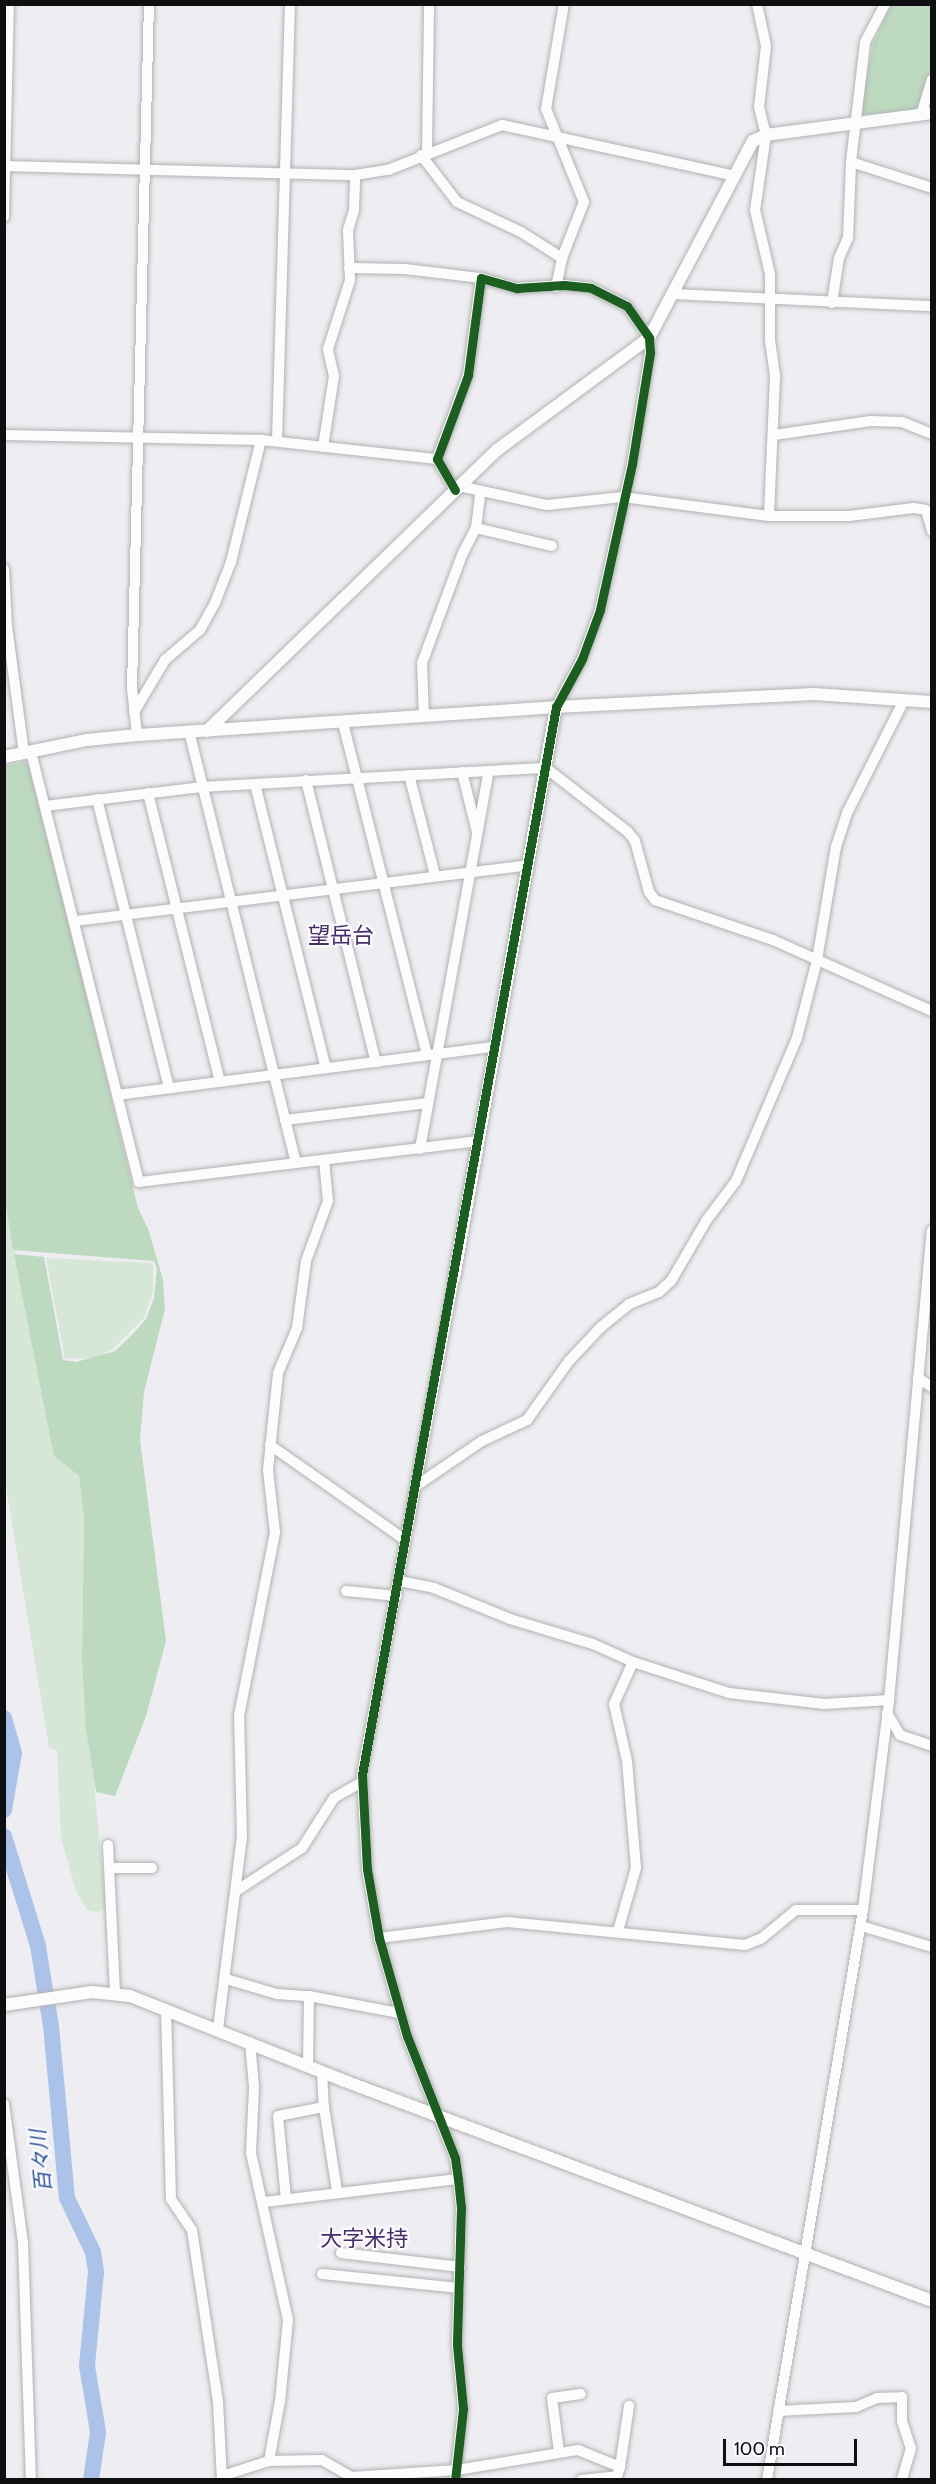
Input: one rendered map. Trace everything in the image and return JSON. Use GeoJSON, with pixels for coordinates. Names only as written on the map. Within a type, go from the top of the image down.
{"type":"FeatureCollection","features":[{"type":"Feature","properties":{"kind":"street"},"geometry":{"type":"LineString","coordinates":[[4,217],[9,4]]}},
{"type":"Feature","properties":{"kind":"street"},"geometry":{"type":"LineString","coordinates":[[137,735],[134,712],[137,438],[149,4]]}},
{"type":"Feature","properties":{"kind":"street"},"geometry":{"type":"LineString","coordinates":[[277,441],[290,4]]}},
{"type":"Feature","properties":{"kind":"street"},"geometry":{"type":"LineString","coordinates":[[429,4],[424,154],[457,202],[521,232],[562,258]]}},
{"type":"Feature","properties":{"kind":"street"},"geometry":{"type":"LineString","coordinates":[[556,287],[562,258],[584,202],[546,109],[564,4]]}},
{"type":"Feature","properties":{"kind":"street"},"geometry":{"type":"LineString","coordinates":[[757,4],[766,46],[759,107],[766,135],[755,210],[768,265],[775,377],[769,516]]}},
{"type":"Feature","properties":{"kind":"street"},"geometry":{"type":"LineString","coordinates":[[832,303],[839,258],[848,238],[850,162],[865,42],[885,4]]}},
{"type":"Feature","properties":{"kind":"street"},"geometry":{"type":"LineString","coordinates":[[207,731],[457,488],[521,430],[649,338],[732,175],[753,141],[766,135],[926,114],[932,80]]}},
{"type":"Feature","properties":{"kind":"street"},"geometry":{"type":"LineString","coordinates":[[5,166],[355,175],[388,170],[502,124],[558,139],[732,175]]}},
{"type":"Feature","properties":{"kind":"street"},"geometry":{"type":"LineString","coordinates":[[850,162],[932,188]]}},
{"type":"Feature","properties":{"kind":"street"},"geometry":{"type":"LineString","coordinates":[[323,447],[334,376],[328,349],[350,280],[348,230],[354,210],[355,175]]}},
{"type":"Feature","properties":{"kind":"street"},"geometry":{"type":"LineString","coordinates":[[349,267],[405,269],[481,278],[517,288],[591,288],[621,301],[649,338],[650,353],[632,465],[623,497],[600,610],[582,659],[556,707],[362,1782],[367,1869],[379,1938],[399,2013],[440,2115],[458,2179],[460,2267],[457,2345],[463,2409],[456,2475]]}},
{"type":"Feature","properties":{"kind":"street"},"geometry":{"type":"LineString","coordinates":[[437,459],[468,375],[481,278]]}},
{"type":"Feature","properties":{"kind":"street"},"geometry":{"type":"LineString","coordinates":[[673,294],[769,301],[932,306]]}},
{"type":"Feature","properties":{"kind":"street"},"geometry":{"type":"LineString","coordinates":[[774,435],[871,421],[902,422],[932,434]]}},
{"type":"Feature","properties":{"kind":"street"},"geometry":{"type":"LineString","coordinates":[[4,435],[277,441],[437,459],[457,488],[547,505],[623,497],[769,516],[849,516],[914,508],[926,510],[932,531]]}},
{"type":"Feature","properties":{"kind":"street"},"geometry":{"type":"LineString","coordinates":[[134,712],[165,660],[200,630],[215,603],[231,562],[261,440]]}},
{"type":"Feature","properties":{"kind":"street"},"geometry":{"type":"LineString","coordinates":[[424,717],[422,663],[462,555],[476,528],[480,494]]}},
{"type":"Feature","properties":{"kind":"street"},"geometry":{"type":"LineString","coordinates":[[476,528],[552,546]]}},
{"type":"Feature","properties":{"kind":"street"},"geometry":{"type":"LineString","coordinates":[[4,569],[7,626],[28,752],[45,806],[75,921],[139,1182],[478,1141]]}},
{"type":"Feature","properties":{"kind":"street"},"geometry":{"type":"LineString","coordinates":[[4,757],[137,735],[556,707],[814,694],[932,707]]}},
{"type":"Feature","properties":{"kind":"street"},"geometry":{"type":"LineString","coordinates":[[903,702],[932,702]]}},
{"type":"Feature","properties":{"kind":"street"},"geometry":{"type":"LineString","coordinates":[[416,1486],[482,1441],[527,1420],[569,1361],[601,1327],[629,1304],[659,1292],[671,1281],[706,1221],[736,1181],[797,1038],[817,960],[836,847],[848,811],[903,702]]}},
{"type":"Feature","properties":{"kind":"street"},"geometry":{"type":"LineString","coordinates":[[343,723],[432,1055]]}},
{"type":"Feature","properties":{"kind":"street"},"geometry":{"type":"LineString","coordinates":[[189,731],[201,787],[296,1163]]}},
{"type":"Feature","properties":{"kind":"street"},"geometry":{"type":"LineString","coordinates":[[45,806],[201,787],[546,768],[628,832],[635,841],[649,892],[655,900],[773,940],[932,1011]]}},
{"type":"Feature","properties":{"kind":"street"},"geometry":{"type":"LineString","coordinates":[[420,1149],[428,1103],[432,1055],[471,872],[489,771]]}},
{"type":"Feature","properties":{"kind":"street"},"geometry":{"type":"LineString","coordinates":[[462,772],[478,835]]}},
{"type":"Feature","properties":{"kind":"street"},"geometry":{"type":"LineString","coordinates":[[409,775],[435,875]]}},
{"type":"Feature","properties":{"kind":"street"},"geometry":{"type":"LineString","coordinates":[[306,780],[376,1062]]}},
{"type":"Feature","properties":{"kind":"street"},"geometry":{"type":"LineString","coordinates":[[255,784],[326,1068]]}},
{"type":"Feature","properties":{"kind":"street"},"geometry":{"type":"LineString","coordinates":[[148,793],[220,1081]]}},
{"type":"Feature","properties":{"kind":"street"},"geometry":{"type":"LineString","coordinates":[[97,799],[169,1088]]}},
{"type":"Feature","properties":{"kind":"street"},"geometry":{"type":"LineString","coordinates":[[75,921],[284,897],[435,875],[528,865]]}},
{"type":"Feature","properties":{"kind":"street"},"geometry":{"type":"LineString","coordinates":[[117,1095],[493,1047]]}},
{"type":"Feature","properties":{"kind":"street"},"geometry":{"type":"LineString","coordinates":[[285,1120],[428,1103]]}},
{"type":"Feature","properties":{"kind":"street"},"geometry":{"type":"LineString","coordinates":[[218,2029],[242,1836],[239,1716],[275,1533],[268,1470],[278,1373],[297,1328],[306,1261],[328,1200],[324,1160]]}},
{"type":"Feature","properties":{"kind":"street"},"geometry":{"type":"LineString","coordinates":[[767,2480],[803,2253],[861,1926],[889,1700],[932,1231]]}},
{"type":"Feature","properties":{"kind":"street"},"geometry":{"type":"LineString","coordinates":[[918,1378],[932,1387]]}},
{"type":"Feature","properties":{"kind":"street"},"geometry":{"type":"LineString","coordinates":[[270,1445],[405,1539]]}},
{"type":"Feature","properties":{"kind":"street"},"geometry":{"type":"LineString","coordinates":[[399,1581],[434,1588],[510,1619],[593,1644],[633,1662],[723,1691],[762,1698],[824,1704],[889,1700]]}},
{"type":"Feature","properties":{"kind":"street"},"geometry":{"type":"LineString","coordinates":[[346,1591],[397,1596]]}},
{"type":"Feature","properties":{"kind":"street"},"geometry":{"type":"LineString","coordinates":[[618,1931],[636,1868],[627,1761],[614,1704],[633,1662]]}},
{"type":"Feature","properties":{"kind":"street"},"geometry":{"type":"LineString","coordinates":[[886,1713],[900,1734],[932,1746]]}},
{"type":"Feature","properties":{"kind":"street"},"geometry":{"type":"LineString","coordinates":[[236,1892],[302,1848],[334,1798],[362,1782]]}},
{"type":"Feature","properties":{"kind":"street"},"geometry":{"type":"LineString","coordinates":[[108,1845],[115,1993]]}},
{"type":"Feature","properties":{"kind":"street"},"geometry":{"type":"LineString","coordinates":[[110,1868],[146,1870]]}},
{"type":"Feature","properties":{"kind":"street"},"geometry":{"type":"LineString","coordinates":[[379,1938],[485,1922],[618,1931],[745,1945],[762,1938],[796,1910],[863,1910]]}},
{"type":"Feature","properties":{"kind":"street"},"geometry":{"type":"LineString","coordinates":[[861,1926],[932,1947]]}},
{"type":"Feature","properties":{"kind":"street"},"geometry":{"type":"LineString","coordinates":[[226,1979],[276,1994],[309,1996],[399,2013]]}},
{"type":"Feature","properties":{"kind":"street"},"geometry":{"type":"LineString","coordinates":[[4,2005],[92,1992],[115,1993],[166,2009],[322,2072],[932,2301]]}},
{"type":"Feature","properties":{"kind":"street"},"geometry":{"type":"LineString","coordinates":[[308,2066],[309,1996]]}},
{"type":"Feature","properties":{"kind":"street"},"geometry":{"type":"LineString","coordinates":[[166,2009],[171,2199],[192,2230],[218,2401],[222,2478],[269,2461],[322,2460],[351,2478],[456,2475],[559,2452],[578,2450],[618,2474]]}},
{"type":"Feature","properties":{"kind":"street"},"geometry":{"type":"LineString","coordinates":[[249,2042],[254,2087],[250,2153],[264,2202],[288,2320],[280,2401],[269,2461]]}},
{"type":"Feature","properties":{"kind":"street"},"geometry":{"type":"LineString","coordinates":[[322,2072],[324,2107],[337,2191]]}},
{"type":"Feature","properties":{"kind":"street"},"geometry":{"type":"LineString","coordinates":[[4,2104],[23,2242],[31,2480]]}},
{"type":"Feature","properties":{"kind":"street"},"geometry":{"type":"LineString","coordinates":[[286,2199],[278,2116],[324,2107]]}},
{"type":"Feature","properties":{"kind":"street"},"geometry":{"type":"LineString","coordinates":[[264,2202],[337,2191],[458,2179]]}},
{"type":"Feature","properties":{"kind":"street"},"geometry":{"type":"LineString","coordinates":[[342,2253],[460,2267]]}},
{"type":"Feature","properties":{"kind":"street"},"geometry":{"type":"LineString","coordinates":[[322,2274],[459,2288]]}},
{"type":"Feature","properties":{"kind":"street"},"geometry":{"type":"LineString","coordinates":[[559,2452],[552,2398],[580,2394]]}},
{"type":"Feature","properties":{"kind":"street"},"geometry":{"type":"LineString","coordinates":[[778,2411],[856,2407],[877,2398],[903,2397],[902,2421],[911,2448],[902,2480]]}},
{"type":"Feature","properties":{"kind":"street"},"geometry":{"type":"LineString","coordinates":[[618,2474],[629,2406]]}},
{"type":"Feature","properties":{"kind":"street"},"geometry":{"type":"LineString","coordinates":[[581,2480],[618,2474]]}},
{"type":"Feature","properties":{"kind":"green space"},"geometry":{"type":"Polygon","coordinates":[[[891,5],[931,5],[931,69],[920,109],[860,115],[873,43],[891,5]]]}},
{"type":"Feature","properties":{"kind":"green space"},"geometry":{"type":"Polygon","coordinates":[[[24,762],[29,766],[54,863],[138,1208],[149,1231],[163,1280],[165,1309],[144,1392],[140,1440],[166,1641],[146,1716],[115,1796],[96,1792],[86,1729],[82,1660],[84,1518],[79,1476],[54,1456],[14,1254],[44,1257],[63,1360],[76,1362],[115,1351],[146,1319],[154,1298],[157,1269],[154,1261],[13,1250],[4,1192],[4,766],[24,762]]]}},
{"type":"Feature","properties":{"kind":"green space"},"geometry":{"type":"Polygon","coordinates":[[[4,1192],[54,1456],[79,1476],[84,1518],[82,1660],[106,1908],[97,1912],[87,1910],[76,1891],[61,1838],[57,1751],[49,1748],[5,1480],[4,1192]]]}},
{"type":"Feature","properties":{"kind":"green space"},"geometry":{"type":"Polygon","coordinates":[[[46,1258],[153,1263],[153,1292],[144,1318],[113,1349],[94,1358],[65,1359],[46,1258]]]}},
{"type":"Feature","properties":{"kind":"waterway","name":"百々川"},"geometry":{"type":"LineString","coordinates":[[4,1718],[14,1753],[4,1810]]}},
{"type":"Feature","properties":{"kind":"waterway","name":"百々川"},"geometry":{"type":"LineString","coordinates":[[4,1836],[38,1946],[51,2026],[67,2198],[93,2252],[96,2272],[87,2366],[98,2432],[91,2480]]}},
{"type":"Feature","properties":{"kind":"cycle path"},"geometry":{"type":"LineString","coordinates":[[455,490],[437,459],[468,375],[481,278],[517,288],[564,285],[591,288],[627,306],[649,338],[650,353],[632,464],[600,610],[582,659],[556,707],[362,1774],[367,1869],[379,1938],[407,2036],[455,2158],[458,2179],[461,2207],[457,2345],[463,2409],[455,2480]]}},
{"type":"Feature","properties":{"kind":"district","name":"望岳台"},"geometry":{"type":"Point","coordinates":[341,936]}},
{"type":"Feature","properties":{"kind":"district","name":"大字米持"},"geometry":{"type":"Point","coordinates":[364,2239]}}]}
